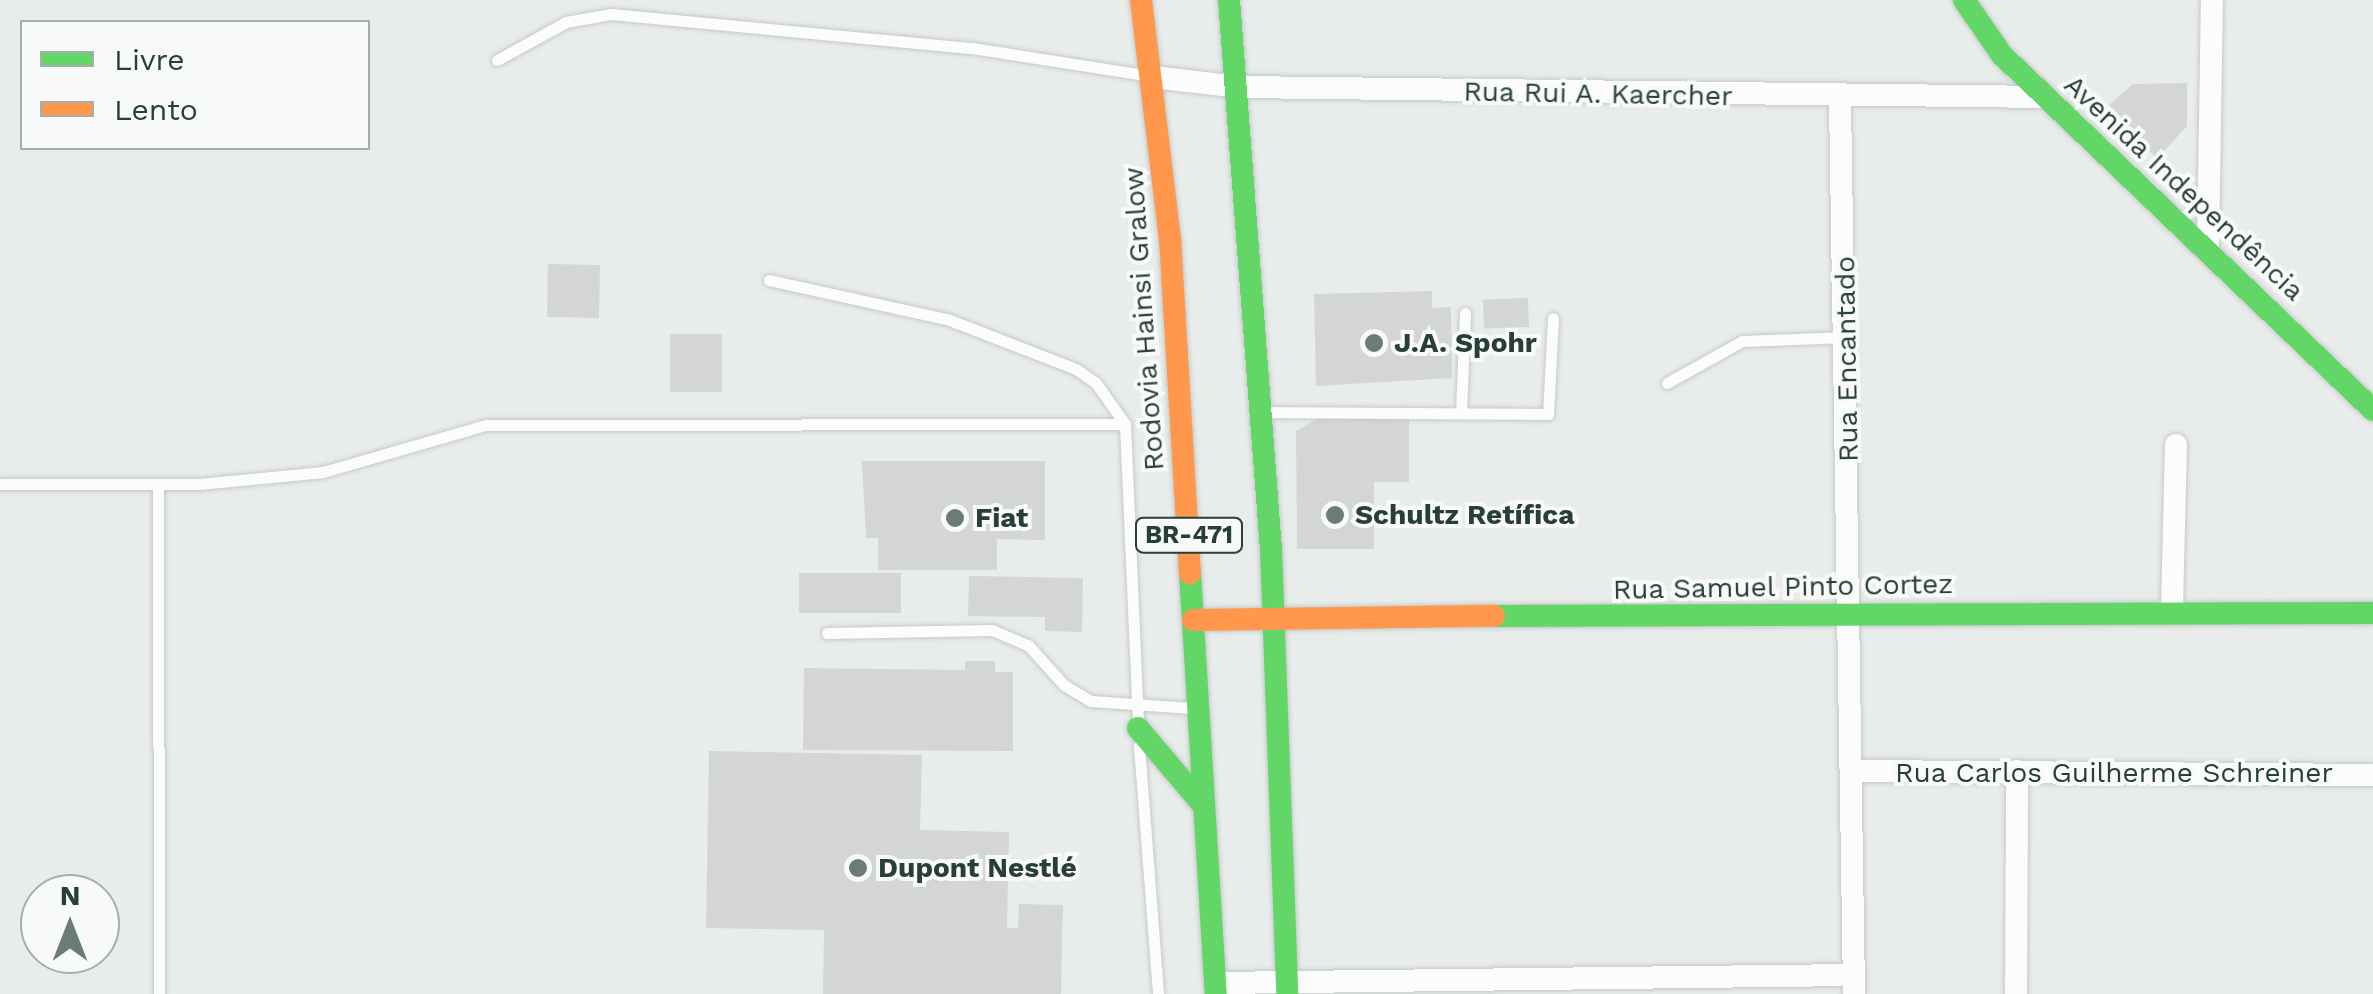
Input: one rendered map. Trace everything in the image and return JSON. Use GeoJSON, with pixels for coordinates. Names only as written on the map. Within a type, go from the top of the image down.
{"type":"FeatureCollection","features":[{"type":"Feature","properties":{"kind":"street","name":"Rodovia Hainsi Gralow"},"geometry":{"type":"LineString","coordinates":[[1141,0],[1153,77],[1194,620],[1216,988]]}},
{"type":"Feature","properties":{"kind":"street"},"geometry":{"type":"LineString","coordinates":[[1229,0],[1240,87],[1262,412],[1286,986]]}},
{"type":"Feature","properties":{"kind":"street","name":"Avenida Independência"},"geometry":{"type":"LineString","coordinates":[[1964,0],[2044,97],[2373,410]]}},
{"type":"Feature","properties":{"kind":"street"},"geometry":{"type":"LineString","coordinates":[[2208,250],[2212,0]]}},
{"type":"Feature","properties":{"kind":"street","name":"Rua Rui A. Kaercher"},"geometry":{"type":"LineString","coordinates":[[1153,77],[1240,87],[1840,99],[2044,97]]}},
{"type":"Feature","properties":{"kind":"street","name":"Rua Encantado"},"geometry":{"type":"LineString","coordinates":[[1840,99],[1854,618],[1854,984]]}},
{"type":"Feature","properties":{"kind":"street"},"geometry":{"type":"LineString","coordinates":[[2172,608],[2176,445]]}},
{"type":"Feature","properties":{"kind":"street","name":"Rua Samuel Pinto Cortez"},"geometry":{"type":"LineString","coordinates":[[1194,620],[1854,618],[2172,608],[2373,613]]}},
{"type":"Feature","properties":{"kind":"street"},"geometry":{"type":"LineString","coordinates":[[1138,718],[1203,806]]}},
{"type":"Feature","properties":{"kind":"street","name":"Rua Carlos Guilherme Schreiner"},"geometry":{"type":"LineString","coordinates":[[1856,771],[2373,775]]}},
{"type":"Feature","properties":{"kind":"street"},"geometry":{"type":"LineString","coordinates":[[2016,994],[2017,771]]}},
{"type":"Feature","properties":{"kind":"street"},"geometry":{"type":"LineString","coordinates":[[1216,988],[1854,984]]}},
{"type":"Feature","properties":{"kind":"lane"},"geometry":{"type":"LineString","coordinates":[[498,60],[566,22],[611,14],[972,48],[1153,77]]}},
{"type":"Feature","properties":{"kind":"lane"},"geometry":{"type":"LineString","coordinates":[[769,280],[947,319],[1076,370],[1096,383],[1124,424],[1138,718],[1158,994]]}},
{"type":"Feature","properties":{"kind":"lane"},"geometry":{"type":"LineString","coordinates":[[1461,413],[1465,313]]}},
{"type":"Feature","properties":{"kind":"lane"},"geometry":{"type":"LineString","coordinates":[[1262,412],[1548,414],[1553,318]]}},
{"type":"Feature","properties":{"kind":"lane"},"geometry":{"type":"LineString","coordinates":[[1667,383],[1742,342],[1846,337]]}},
{"type":"Feature","properties":{"kind":"lane"},"geometry":{"type":"LineString","coordinates":[[0,484],[158,484],[323,472],[486,425],[1124,424]]}},
{"type":"Feature","properties":{"kind":"lane"},"geometry":{"type":"LineString","coordinates":[[158,484],[159,994]]}},
{"type":"Feature","properties":{"kind":"lane"},"geometry":{"type":"LineString","coordinates":[[827,633],[992,630],[1028,644],[1064,685],[1091,701],[1138,718],[1199,708]]}},
{"type":"Feature","properties":{"kind":"building"},"geometry":{"type":"Polygon","coordinates":[[[2187,83],[2187,126],[2157,159],[2109,105],[2133,84],[2187,83]]]}},
{"type":"Feature","properties":{"kind":"building"},"geometry":{"type":"Polygon","coordinates":[[[548,264],[600,265],[599,318],[547,317],[548,264]]]}},
{"type":"Feature","properties":{"kind":"building","name":"J.A. Spohr"},"geometry":{"type":"Polygon","coordinates":[[[1432,291],[1432,308],[1451,307],[1452,378],[1316,386],[1314,294],[1432,291]]]}},
{"type":"Feature","properties":{"kind":"building"},"geometry":{"type":"Polygon","coordinates":[[[1528,298],[1529,327],[1484,329],[1483,300],[1528,298]]]}},
{"type":"Feature","properties":{"kind":"building"},"geometry":{"type":"Polygon","coordinates":[[[670,334],[722,334],[722,392],[670,392],[670,334]]]}},
{"type":"Feature","properties":{"kind":"building","name":"Schultz Retífica"},"geometry":{"type":"Polygon","coordinates":[[[1315,409],[1409,419],[1409,482],[1374,482],[1374,549],[1297,549],[1296,431],[1315,420],[1315,409]]]}},
{"type":"Feature","properties":{"kind":"building","name":"Fiat"},"geometry":{"type":"Polygon","coordinates":[[[862,461],[1045,461],[1045,540],[997,539],[997,570],[878,570],[878,538],[866,538],[862,461]]]}},
{"type":"Feature","properties":{"kind":"building"},"geometry":{"type":"Polygon","coordinates":[[[799,573],[901,573],[901,613],[799,613],[799,573]]]}},
{"type":"Feature","properties":{"kind":"building"},"geometry":{"type":"Polygon","coordinates":[[[969,576],[1083,578],[1082,632],[1045,631],[1045,617],[968,616],[969,576]]]}},
{"type":"Feature","properties":{"kind":"building"},"geometry":{"type":"Polygon","coordinates":[[[965,661],[995,661],[995,672],[1013,672],[1013,751],[803,750],[804,668],[965,670],[965,661]]]}},
{"type":"Feature","properties":{"kind":"building","name":"Dupont Nestlé"},"geometry":{"type":"Polygon","coordinates":[[[709,751],[922,755],[920,830],[1009,832],[1007,928],[1018,928],[1019,904],[1063,905],[1061,994],[823,994],[824,930],[706,928],[709,751]]]}},
{"type":"Feature","properties":{"kind":"traffic: fast"},"geometry":{"type":"LineString","coordinates":[[1229,0],[1271,549],[1287,994]]}},
{"type":"Feature","properties":{"kind":"traffic: fast"},"geometry":{"type":"LineString","coordinates":[[1964,0],[2002,55],[2373,410]]}},
{"type":"Feature","properties":{"kind":"traffic: fast"},"geometry":{"type":"LineString","coordinates":[[1190,573],[1216,994]]}},
{"type":"Feature","properties":{"kind":"traffic: fast"},"geometry":{"type":"LineString","coordinates":[[1494,616],[2373,613]]}},
{"type":"Feature","properties":{"kind":"traffic: fast"},"geometry":{"type":"LineString","coordinates":[[1138,728],[1203,805]]}},
{"type":"Feature","properties":{"kind":"traffic: slow"},"geometry":{"type":"LineString","coordinates":[[1141,0],[1170,238],[1190,573]]}},
{"type":"Feature","properties":{"kind":"traffic: slow"},"geometry":{"type":"LineString","coordinates":[[1193,620],[1494,616]]}},
{"type":"Feature","properties":{"kind":"place","name":"J.A. Spohr"},"geometry":{"type":"Point","coordinates":[1374,343]}},
{"type":"Feature","properties":{"kind":"place","name":"Schultz Retífica"},"geometry":{"type":"Point","coordinates":[1335,515]}},
{"type":"Feature","properties":{"kind":"place","name":"Fiat"},"geometry":{"type":"Point","coordinates":[955,518]}},
{"type":"Feature","properties":{"kind":"place","name":"Dupont Nestlé"},"geometry":{"type":"Point","coordinates":[858,868]}}]}
